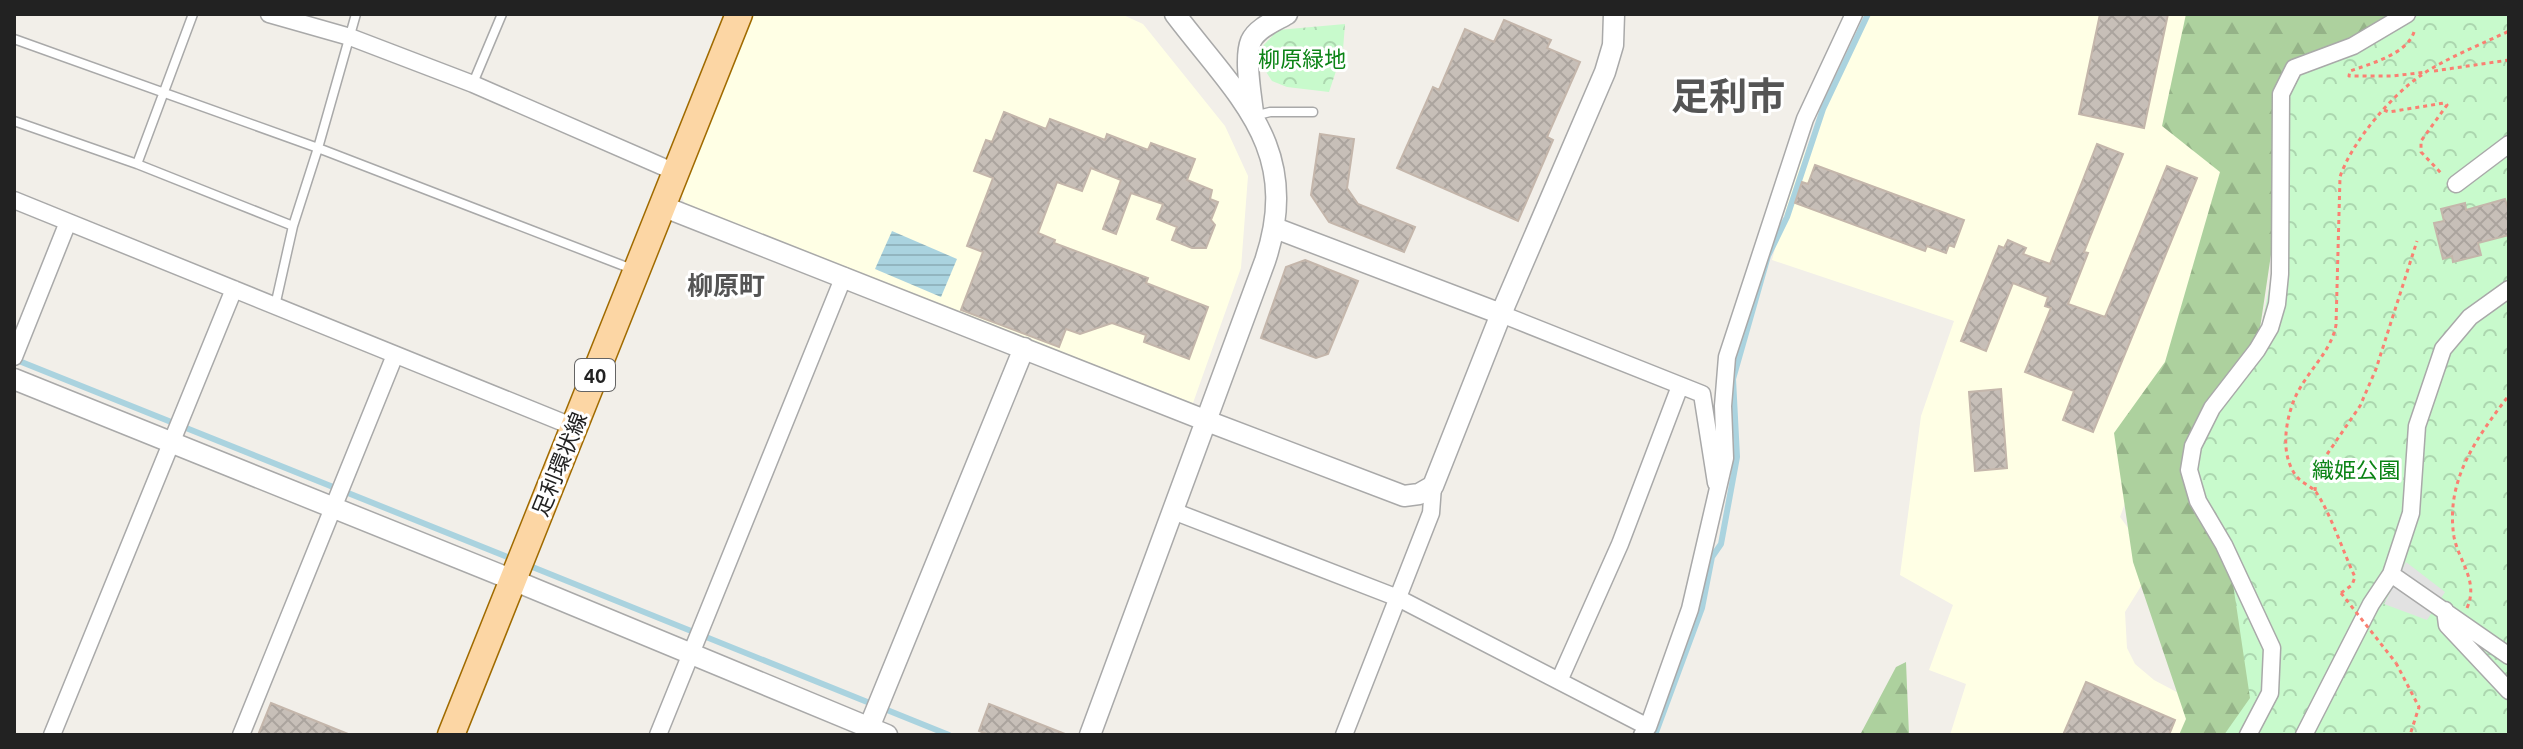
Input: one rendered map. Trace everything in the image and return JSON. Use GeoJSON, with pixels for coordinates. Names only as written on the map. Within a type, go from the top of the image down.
{"type":"FeatureCollection","features":[{"type":"Feature","properties":{"kind":"main road","name":"足利環状線"},"geometry":{"type":"LineString","coordinates":[[451,735],[739,14]]}},
{"type":"Feature","properties":{"kind":"street"},"geometry":{"type":"LineString","coordinates":[[269,14],[350,37],[473,84],[675,172]]}},
{"type":"Feature","properties":{"kind":"street"},"geometry":{"type":"LineString","coordinates":[[1090,735],[1275,228],[1278,198],[1266,141],[1253,117],[1175,14]]}},
{"type":"Feature","properties":{"kind":"street"},"geometry":{"type":"LineString","coordinates":[[1253,117],[1249,71],[1251,42],[1262,29],[1287,14]]}},
{"type":"Feature","properties":{"kind":"street"},"geometry":{"type":"LineString","coordinates":[[1344,735],[1431,513],[1433,486],[1501,314],[1605,72],[1613,45],[1614,14]]}},
{"type":"Feature","properties":{"kind":"street"},"geometry":{"type":"LineString","coordinates":[[1173,511],[1398,598],[1559,681],[1645,731],[1690,609],[1725,458],[1723,406],[1727,357],[1805,119],[1854,14]]}},
{"type":"Feature","properties":{"kind":"street"},"geometry":{"type":"LineString","coordinates":[[2248,735],[2270,693],[2272,648],[2224,545],[2198,501],[2189,470],[2193,446],[2212,408],[2264,339],[2277,304],[2280,274],[2281,94],[2294,68],[2412,20]]}},
{"type":"Feature","properties":{"kind":"street"},"geometry":{"type":"LineString","coordinates":[[2456,184],[2509,144]]}},
{"type":"Feature","properties":{"kind":"street"},"geometry":{"type":"LineString","coordinates":[[14,200],[574,427]]}},
{"type":"Feature","properties":{"kind":"street"},"geometry":{"type":"LineString","coordinates":[[662,206],[1404,496],[1419,494],[1433,486]]}},
{"type":"Feature","properties":{"kind":"street"},"geometry":{"type":"LineString","coordinates":[[14,357],[68,222]]}},
{"type":"Feature","properties":{"kind":"street"},"geometry":{"type":"LineString","coordinates":[[1275,228],[1702,394],[1717,493]]}},
{"type":"Feature","properties":{"kind":"street"},"geometry":{"type":"LineString","coordinates":[[658,735],[844,276]]}},
{"type":"Feature","properties":{"kind":"street"},"geometry":{"type":"LineString","coordinates":[[52,735],[234,289]]}},
{"type":"Feature","properties":{"kind":"street"},"geometry":{"type":"LineString","coordinates":[[2304,735],[2371,604],[2391,574],[2411,513],[2417,426],[2443,349],[2470,317],[2509,289]]}},
{"type":"Feature","properties":{"kind":"street"},"geometry":{"type":"LineString","coordinates":[[14,379],[513,580],[874,733],[1024,348]]}},
{"type":"Feature","properties":{"kind":"street"},"geometry":{"type":"LineString","coordinates":[[241,735],[395,355]]}},
{"type":"Feature","properties":{"kind":"street"},"geometry":{"type":"LineString","coordinates":[[1559,681],[1620,544],[1680,386]]}},
{"type":"Feature","properties":{"kind":"street"},"geometry":{"type":"LineString","coordinates":[[2391,574],[2509,656]]}},
{"type":"Feature","properties":{"kind":"street"},"geometry":{"type":"LineString","coordinates":[[2445,610],[2447,625],[2509,691]]}},
{"type":"Feature","properties":{"kind":"lane"},"geometry":{"type":"LineString","coordinates":[[137,164],[193,14]]}},
{"type":"Feature","properties":{"kind":"lane"},"geometry":{"type":"LineString","coordinates":[[275,306],[293,226],[356,14]]}},
{"type":"Feature","properties":{"kind":"lane"},"geometry":{"type":"LineString","coordinates":[[473,84],[502,14]]}},
{"type":"Feature","properties":{"kind":"lane"},"geometry":{"type":"LineString","coordinates":[[14,39],[318,148],[637,270]]}},
{"type":"Feature","properties":{"kind":"lane"},"geometry":{"type":"LineString","coordinates":[[1253,117],[1270,112],[1313,112]]}},
{"type":"Feature","properties":{"kind":"lane"},"geometry":{"type":"LineString","coordinates":[[14,121],[137,164],[293,226]]}},
{"type":"Feature","properties":{"kind":"path"},"geometry":{"type":"LineString","coordinates":[[2412,20],[2408,42],[2387,57],[2350,71],[2349,76],[2393,76],[2509,60]]}},
{"type":"Feature","properties":{"kind":"path"},"geometry":{"type":"LineString","coordinates":[[2410,735],[2419,707],[2396,663],[2341,593],[2352,585],[2355,577],[2315,491],[2298,479],[2287,462],[2287,421],[2306,376],[2333,340],[2340,177],[2346,159],[2384,110],[2421,75],[2509,31]]}},
{"type":"Feature","properties":{"kind":"path"},"geometry":{"type":"LineString","coordinates":[[2384,110],[2447,105],[2421,141],[2421,152],[2456,184]]}},
{"type":"Feature","properties":{"kind":"path"},"geometry":{"type":"LineString","coordinates":[[2315,491],[2317,469],[2360,406],[2376,369],[2417,241]]}},
{"type":"Feature","properties":{"kind":"path"},"geometry":{"type":"LineString","coordinates":[[2461,621],[2473,596],[2454,538],[2457,483],[2470,448],[2509,395]]}},
{"type":"Feature","properties":{"kind":"shaded area"},"geometry":{"type":"Polygon","coordinates":[[[752,14],[1121,14],[1143,24],[1225,126],[1248,176],[1241,268],[1193,403],[685,206],[681,192],[752,14]]]}},
{"type":"Feature","properties":{"kind":"shaded area"},"geometry":{"type":"Polygon","coordinates":[[[1866,14],[2202,14],[2232,216],[2120,517],[2140,544],[2143,583],[2125,612],[2127,648],[2135,664],[2154,680],[2203,706],[2189,735],[1950,735],[1966,684],[1929,670],[1953,605],[1900,575],[1921,416],[1954,321],[1772,260],[1795,174],[1866,14]]]}},
{"type":"Feature","properties":{"kind":"shaded area"},"geometry":{"type":"Polygon","coordinates":[[[2406,562],[2445,592],[2427,620],[2384,604],[2406,562]]]}},
{"type":"Feature","properties":{"kind":"green space"},"geometry":{"type":"Polygon","coordinates":[[[2186,14],[2509,14],[2290,127],[2252,382],[2509,735],[2179,735],[2186,719],[2133,562],[2114,433],[2165,362],[2220,172],[2162,126],[2186,14]]]}},
{"type":"Feature","properties":{"kind":"green space","name":"織姫公園"},"geometry":{"type":"Polygon","coordinates":[[[2400,14],[2509,14],[2509,735],[2224,735],[2250,698],[2229,557],[2195,489],[2200,416],[2257,350],[2280,231],[2280,127],[2294,68],[2400,14]]]}},
{"type":"Feature","properties":{"kind":"green space","name":"柳原緑地"},"geometry":{"type":"Polygon","coordinates":[[[1345,24],[1343,50],[1329,92],[1287,87],[1272,81],[1259,61],[1260,49],[1278,30],[1345,24]]]}},
{"type":"Feature","properties":{"kind":"green space"},"geometry":{"type":"Polygon","coordinates":[[[1906,662],[1909,735],[1860,735],[1896,667],[1906,662]]]}},
{"type":"Feature","properties":{"kind":"water"},"geometry":{"type":"Polygon","coordinates":[[[892,231],[957,259],[941,297],[875,269],[892,231]]]}},
{"type":"Feature","properties":{"kind":"building"},"geometry":{"type":"Polygon","coordinates":[[[2100,14],[2168,14],[2144,128],[2079,114],[2100,14]]]}},
{"type":"Feature","properties":{"kind":"building"},"geometry":{"type":"Polygon","coordinates":[[[1504,20],[1551,40],[1547,48],[1580,62],[1547,137],[1553,140],[1518,221],[1397,168],[1433,87],[1439,90],[1465,29],[1494,42],[1504,20]]]}},
{"type":"Feature","properties":{"kind":"building"},"geometry":{"type":"Polygon","coordinates":[[[1004,112],[1046,129],[1050,119],[1105,140],[1107,134],[1148,150],[1151,143],[1195,159],[1187,180],[1212,190],[1210,199],[1218,202],[1211,220],[1215,225],[1206,248],[1192,248],[1172,240],[1177,227],[1157,219],[1163,204],[1131,193],[1116,234],[1103,229],[1121,180],[1091,168],[1082,191],[1057,182],[1038,233],[1055,240],[1054,243],[1148,278],[1146,283],[1208,307],[1189,359],[1144,342],[1146,335],[1112,323],[1080,334],[1066,329],[1059,347],[961,310],[983,252],[967,246],[993,178],[974,171],[986,140],[992,142],[1004,112]]]}},
{"type":"Feature","properties":{"kind":"building"},"geometry":{"type":"Polygon","coordinates":[[[1320,134],[1354,139],[1347,188],[1358,204],[1415,227],[1404,252],[1329,222],[1311,195],[1320,134]]]}},
{"type":"Feature","properties":{"kind":"building"},"geometry":{"type":"Polygon","coordinates":[[[2097,144],[2123,154],[2084,252],[2088,253],[2068,304],[2105,317],[2167,166],[2197,178],[2093,432],[2063,420],[2074,391],[2025,372],[2051,308],[2045,306],[2048,297],[2013,283],[1986,351],[1961,341],[1999,246],[2004,248],[2008,240],[2026,248],[2023,254],[2050,264],[2097,144]]]}},
{"type":"Feature","properties":{"kind":"building"},"geometry":{"type":"Polygon","coordinates":[[[1815,165],[1964,220],[1954,247],[1949,245],[1946,253],[1927,246],[1925,251],[1795,203],[1802,182],[1808,184],[1815,165]]]}},
{"type":"Feature","properties":{"kind":"building"},"geometry":{"type":"Polygon","coordinates":[[[2505,199],[2509,212],[2509,235],[2478,243],[2481,255],[2453,262],[2452,256],[2443,259],[2434,223],[2444,221],[2441,209],[2465,203],[2466,210],[2505,199]]]}},
{"type":"Feature","properties":{"kind":"building"},"geometry":{"type":"Polygon","coordinates":[[[1305,260],[1358,281],[1328,354],[1316,358],[1261,338],[1286,267],[1305,260]]]}},
{"type":"Feature","properties":{"kind":"building"},"geometry":{"type":"Polygon","coordinates":[[[2001,389],[2007,468],[1975,471],[1969,392],[2001,389]]]}},
{"type":"Feature","properties":{"kind":"building"},"geometry":{"type":"Polygon","coordinates":[[[2086,682],[2175,720],[2169,735],[2063,735],[2086,682]]]}},
{"type":"Feature","properties":{"kind":"building"},"geometry":{"type":"Polygon","coordinates":[[[271,703],[348,734],[348,735],[258,735],[271,703]]]}},
{"type":"Feature","properties":{"kind":"building"},"geometry":{"type":"Polygon","coordinates":[[[989,704],[1065,735],[989,735],[979,731],[989,704]]]}},
{"type":"Feature","properties":{"kind":"waterway"},"geometry":{"type":"LineString","coordinates":[[1655,735],[1702,608],[1712,557],[1721,544],[1737,457],[1733,379],[1768,256],[1787,217],[1823,109],[1868,14]]}},
{"type":"Feature","properties":{"kind":"waterway"},"geometry":{"type":"LineString","coordinates":[[14,359],[515,560]]}},
{"type":"Feature","properties":{"kind":"waterway"},"geometry":{"type":"LineString","coordinates":[[525,564],[949,735]]}},
{"type":"Feature","properties":{"kind":"district","name":"足利市"},"geometry":{"type":"Point","coordinates":[1728,96]}},
{"type":"Feature","properties":{"kind":"district","name":"柳原町"},"geometry":{"type":"Point","coordinates":[726,285]}}]}
